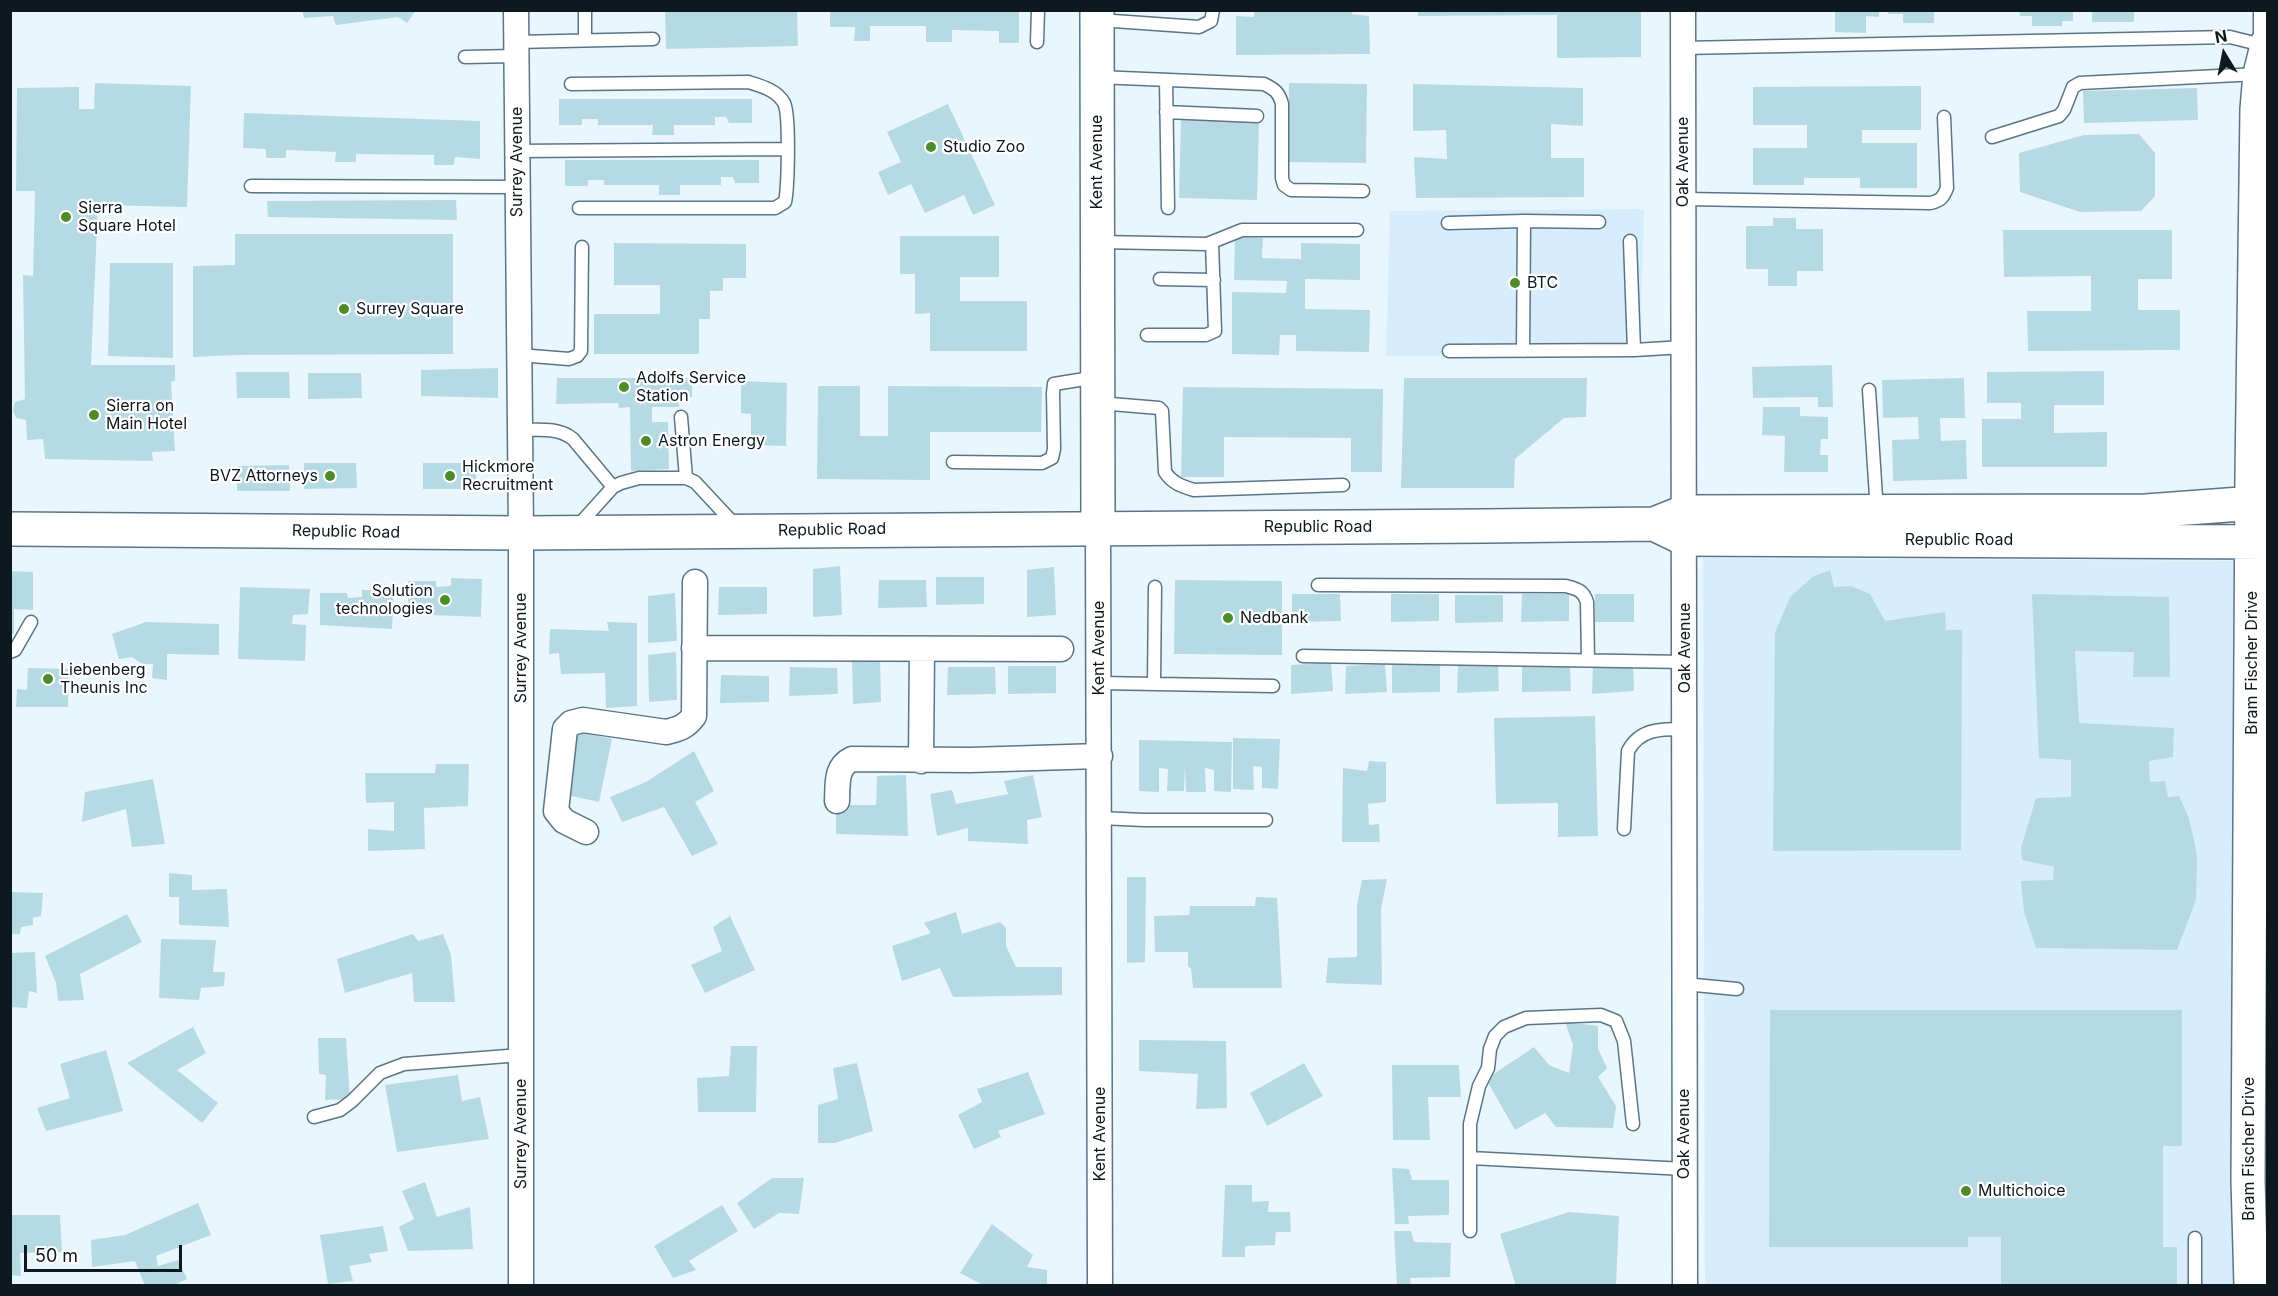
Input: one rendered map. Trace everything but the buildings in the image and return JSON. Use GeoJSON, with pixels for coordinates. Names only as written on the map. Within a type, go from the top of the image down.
{"type":"FeatureCollection","features":[{"type":"Feature","properties":{"kind":"main road","name":"Kent Avenue"},"geometry":{"type":"LineString","coordinates":[[1097,15],[1098,529]]}},
{"type":"Feature","properties":{"kind":"main road","name":"Bram Fischer Drive"},"geometry":{"type":"LineString","coordinates":[[2252,1286],[2260,542],[2257,109],[2264,54]]}},
{"type":"Feature","properties":{"kind":"main road","name":"Republic Road"},"geometry":{"type":"LineString","coordinates":[[1685,525],[1877,512],[2146,511],[2260,502]]}},
{"type":"Feature","properties":{"kind":"main road","name":"Republic Road"},"geometry":{"type":"LineString","coordinates":[[10,529],[572,533],[1654,524],[2260,542]]}},
{"type":"Feature","properties":{"kind":"street","name":"Surrey Avenue"},"geometry":{"type":"LineString","coordinates":[[516,10],[521,533],[521,1286]]}},
{"type":"Feature","properties":{"kind":"street","name":"Oak Avenue"},"geometry":{"type":"LineString","coordinates":[[1683,10],[1685,1286]]}},
{"type":"Feature","properties":{"kind":"street"},"geometry":{"type":"LineString","coordinates":[[2264,54],[2266,10]]}},
{"type":"Feature","properties":{"kind":"street","name":"Kent Avenue"},"geometry":{"type":"LineString","coordinates":[[1098,529],[1100,1286]]}},
{"type":"Feature","properties":{"kind":"street"},"geometry":{"type":"LineString","coordinates":[[586,832],[564,821],[556,812],[565,729],[571,723],[583,720],[666,732],[688,724],[694,716],[695,582]]}},
{"type":"Feature","properties":{"kind":"street"},"geometry":{"type":"LineString","coordinates":[[694,648],[1061,649]]}},
{"type":"Feature","properties":{"kind":"street"},"geometry":{"type":"LineString","coordinates":[[921,760],[922,648]]}},
{"type":"Feature","properties":{"kind":"street"},"geometry":{"type":"LineString","coordinates":[[837,801],[840,769],[844,763],[852,759],[921,760],[1100,756]]}},
{"type":"Feature","properties":{"kind":"lane"},"geometry":{"type":"LineString","coordinates":[[585,10],[585,40]]}},
{"type":"Feature","properties":{"kind":"lane"},"geometry":{"type":"LineString","coordinates":[[1037,42],[1038,10]]}},
{"type":"Feature","properties":{"kind":"lane"},"geometry":{"type":"LineString","coordinates":[[1097,15],[1199,27],[1211,21],[1213,10]]}},
{"type":"Feature","properties":{"kind":"lane"},"geometry":{"type":"LineString","coordinates":[[1683,48],[2230,38],[2264,54]]}},
{"type":"Feature","properties":{"kind":"lane"},"geometry":{"type":"LineString","coordinates":[[465,57],[585,40],[653,39]]}},
{"type":"Feature","properties":{"kind":"lane"},"geometry":{"type":"LineString","coordinates":[[1992,137],[2059,116],[2064,110],[2073,87],[2080,83],[2264,54]]}},
{"type":"Feature","properties":{"kind":"lane"},"geometry":{"type":"LineString","coordinates":[[1097,77],[1264,84],[1275,89],[1280,96],[1284,185],[1291,190],[1363,191]]}},
{"type":"Feature","properties":{"kind":"lane"},"geometry":{"type":"LineString","coordinates":[[1166,80],[1168,208]]}},
{"type":"Feature","properties":{"kind":"lane"},"geometry":{"type":"LineString","coordinates":[[571,84],[748,82],[774,93],[785,104],[788,149],[787,193],[785,202],[775,208],[579,208]]}},
{"type":"Feature","properties":{"kind":"lane"},"geometry":{"type":"LineString","coordinates":[[1166,112],[1257,116]]}},
{"type":"Feature","properties":{"kind":"lane"},"geometry":{"type":"LineString","coordinates":[[1684,200],[1930,203],[1938,201],[1943,198],[1947,188],[1944,117]]}},
{"type":"Feature","properties":{"kind":"lane"},"geometry":{"type":"LineString","coordinates":[[517,151],[788,149]]}},
{"type":"Feature","properties":{"kind":"lane"},"geometry":{"type":"LineString","coordinates":[[251,186],[517,187]]}},
{"type":"Feature","properties":{"kind":"lane"},"geometry":{"type":"LineString","coordinates":[[1523,351],[1524,221]]}},
{"type":"Feature","properties":{"kind":"lane"},"geometry":{"type":"LineString","coordinates":[[1448,223],[1599,222]]}},
{"type":"Feature","properties":{"kind":"lane"},"geometry":{"type":"LineString","coordinates":[[1097,242],[1212,243],[1242,230],[1357,230]]}},
{"type":"Feature","properties":{"kind":"lane"},"geometry":{"type":"LineString","coordinates":[[1630,241],[1634,350]]}},
{"type":"Feature","properties":{"kind":"lane"},"geometry":{"type":"LineString","coordinates":[[1147,335],[1206,335],[1215,331],[1212,243]]}},
{"type":"Feature","properties":{"kind":"lane"},"geometry":{"type":"LineString","coordinates":[[519,356],[569,359],[581,351],[582,247]]}},
{"type":"Feature","properties":{"kind":"lane"},"geometry":{"type":"LineString","coordinates":[[1160,279],[1214,280]]}},
{"type":"Feature","properties":{"kind":"lane"},"geometry":{"type":"LineString","coordinates":[[1449,351],[1634,350],[1684,347]]}},
{"type":"Feature","properties":{"kind":"lane"},"geometry":{"type":"LineString","coordinates":[[953,462],[1042,463],[1052,458],[1054,384],[1098,390],[1160,408],[1165,472],[1170,480],[1183,487],[1194,490],[1343,484]]}},
{"type":"Feature","properties":{"kind":"lane"},"geometry":{"type":"LineString","coordinates":[[1869,390],[1877,512]]}},
{"type":"Feature","properties":{"kind":"lane"},"geometry":{"type":"LineString","coordinates":[[681,417],[686,478]]}},
{"type":"Feature","properties":{"kind":"lane"},"geometry":{"type":"LineString","coordinates":[[520,430],[557,430],[566,434],[613,488]]}},
{"type":"Feature","properties":{"kind":"lane"},"geometry":{"type":"LineString","coordinates":[[572,533],[613,488],[628,480],[639,478],[686,478],[695,482],[741,531]]}},
{"type":"Feature","properties":{"kind":"lane"},"geometry":{"type":"LineString","coordinates":[[1318,585],[1566,586],[1579,589],[1585,595],[1587,602],[1588,660]]}},
{"type":"Feature","properties":{"kind":"lane"},"geometry":{"type":"LineString","coordinates":[[1154,684],[1155,587]]}},
{"type":"Feature","properties":{"kind":"lane"},"geometry":{"type":"LineString","coordinates":[[10,652],[15,650],[31,622]]}},
{"type":"Feature","properties":{"kind":"lane"},"geometry":{"type":"LineString","coordinates":[[1303,656],[1685,662]]}},
{"type":"Feature","properties":{"kind":"lane"},"geometry":{"type":"LineString","coordinates":[[1099,683],[1273,687]]}},
{"type":"Feature","properties":{"kind":"lane"},"geometry":{"type":"LineString","coordinates":[[1624,830],[1628,751],[1634,741],[1658,729],[1685,729]]}},
{"type":"Feature","properties":{"kind":"lane"},"geometry":{"type":"LineString","coordinates":[[1100,818],[1266,820]]}},
{"type":"Feature","properties":{"kind":"lane"},"geometry":{"type":"LineString","coordinates":[[1684,984],[1737,989]]}},
{"type":"Feature","properties":{"kind":"lane"},"geometry":{"type":"LineString","coordinates":[[1470,1231],[1470,1124],[1479,1086],[1488,1068],[1490,1049],[1495,1036],[1504,1027],[1526,1018],[1601,1015],[1616,1021],[1624,1041],[1633,1124]]}},
{"type":"Feature","properties":{"kind":"lane"},"geometry":{"type":"LineString","coordinates":[[314,1117],[340,1110],[381,1073],[404,1064],[521,1055]]}},
{"type":"Feature","properties":{"kind":"lane"},"geometry":{"type":"LineString","coordinates":[[1470,1158],[1684,1169]]}},
{"type":"Feature","properties":{"kind":"lane"},"geometry":{"type":"LineString","coordinates":[[2194,1238],[2195,1286]]}},
{"type":"Feature","properties":{"kind":"shaded area","name":"BTC"},"geometry":{"type":"Polygon","coordinates":[[[1644,209],[1640,356],[1386,356],[1390,211],[1644,209]]]}},
{"type":"Feature","properties":{"kind":"shaded area"},"geometry":{"type":"Polygon","coordinates":[[[1703,558],[2267,561],[2267,1285],[1705,1285],[1703,558]]]}},
{"type":"Feature","properties":{"kind":"place","name":"Studio Zoo"},"geometry":{"type":"Point","coordinates":[931,147]}},
{"type":"Feature","properties":{"kind":"place","name":"Sierra Square Hotel"},"geometry":{"type":"Point","coordinates":[66,217]}},
{"type":"Feature","properties":{"kind":"place","name":"BTC"},"geometry":{"type":"Point","coordinates":[1515,283]}},
{"type":"Feature","properties":{"kind":"place","name":"Surrey Square"},"geometry":{"type":"Point","coordinates":[344,309]}},
{"type":"Feature","properties":{"kind":"place","name":"Adolfs Service Station"},"geometry":{"type":"Point","coordinates":[624,387]}},
{"type":"Feature","properties":{"kind":"place","name":"Sierra on Main Hotel"},"geometry":{"type":"Point","coordinates":[94,415]}},
{"type":"Feature","properties":{"kind":"place","name":"Astron Energy"},"geometry":{"type":"Point","coordinates":[646,441]}},
{"type":"Feature","properties":{"kind":"place","name":"BVZ Attorneys"},"geometry":{"type":"Point","coordinates":[330,476]}},
{"type":"Feature","properties":{"kind":"place","name":"Hickmore Recruitment"},"geometry":{"type":"Point","coordinates":[450,476]}},
{"type":"Feature","properties":{"kind":"place","name":"Solution technologies"},"geometry":{"type":"Point","coordinates":[445,600]}},
{"type":"Feature","properties":{"kind":"place","name":"Nedbank"},"geometry":{"type":"Point","coordinates":[1228,618]}},
{"type":"Feature","properties":{"kind":"place","name":"Liebenberg Theunis Inc"},"geometry":{"type":"Point","coordinates":[48,679]}},
{"type":"Feature","properties":{"kind":"place","name":"Multichoice"},"geometry":{"type":"Point","coordinates":[1966,1191]}}]}
